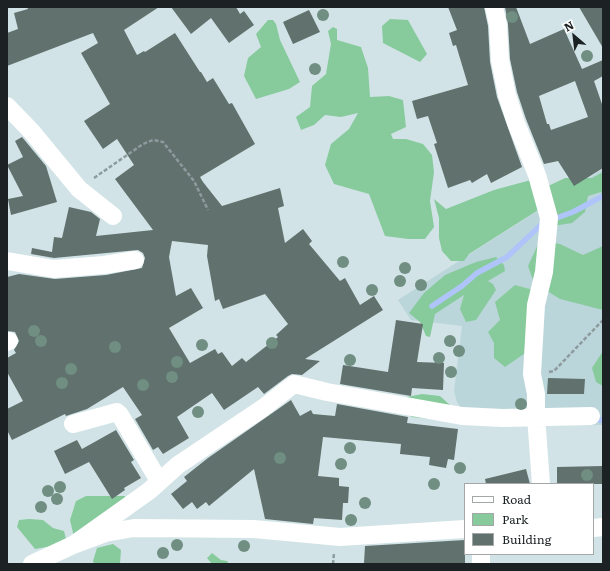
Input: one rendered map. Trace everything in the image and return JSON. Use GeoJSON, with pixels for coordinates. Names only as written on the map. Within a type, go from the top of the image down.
{"type":"FeatureCollection","features":[{"type":"Feature","properties":{"kind":"street"},"geometry":{"type":"LineString","coordinates":[[494,7],[498,25],[500,60],[507,95],[516,123],[537,174],[549,218],[544,272],[536,305],[532,374],[536,394],[540,483]]}},
{"type":"Feature","properties":{"kind":"street"},"geometry":{"type":"LineString","coordinates":[[7,106],[32,132],[79,189],[113,216]]}},
{"type":"Feature","properties":{"kind":"street"},"geometry":{"type":"LineString","coordinates":[[7,261],[54,269],[104,265],[135,260]]}},
{"type":"Feature","properties":{"kind":"street"},"geometry":{"type":"LineString","coordinates":[[73,545],[149,491],[178,465],[263,408],[294,384],[327,392],[462,416],[503,418],[536,416],[591,416]]}},
{"type":"Feature","properties":{"kind":"street"},"geometry":{"type":"LineString","coordinates":[[73,424],[117,412],[159,481]]}},
{"type":"Feature","properties":{"kind":"street"},"geometry":{"type":"LineString","coordinates":[[32,564],[73,545],[105,533],[134,528],[254,529],[340,537],[464,529]]}},
{"type":"Feature","properties":{"kind":"path"},"geometry":{"type":"LineString","coordinates":[[79,189],[143,144],[153,140],[163,142],[194,181],[208,210]]}},
{"type":"Feature","properties":{"kind":"path"},"geometry":{"type":"LineString","coordinates":[[532,374],[554,371],[603,320]]}},
{"type":"Feature","properties":{"kind":"shaded area"},"geometry":{"type":"Polygon","coordinates":[[[603,169],[603,425],[520,424],[463,411],[457,402],[454,391],[462,326],[411,320],[398,300],[603,169]]]}},
{"type":"Feature","properties":{"kind":"green space"},"geometry":{"type":"Polygon","coordinates":[[[390,19],[408,20],[427,54],[420,62],[383,43],[382,26],[390,19]]]}},
{"type":"Feature","properties":{"kind":"green space"},"geometry":{"type":"Polygon","coordinates":[[[268,20],[273,20],[276,24],[280,40],[300,82],[289,89],[256,99],[244,76],[248,58],[261,47],[256,34],[268,20]]]}},
{"type":"Feature","properties":{"kind":"green space"},"geometry":{"type":"Polygon","coordinates":[[[333,27],[337,29],[337,40],[361,47],[368,68],[370,97],[389,96],[403,100],[406,127],[391,134],[393,139],[406,139],[423,144],[432,155],[434,172],[430,201],[434,227],[425,239],[408,239],[385,236],[369,194],[334,184],[325,165],[331,144],[349,129],[358,113],[341,117],[325,115],[314,125],[301,130],[296,117],[310,107],[312,86],[326,74],[331,44],[328,31],[333,27]]]}},
{"type":"Feature","properties":{"kind":"green space"},"geometry":{"type":"Polygon","coordinates":[[[603,172],[603,211],[601,192],[588,196],[585,212],[572,223],[553,226],[543,207],[469,254],[464,261],[451,261],[442,251],[439,238],[439,218],[434,199],[446,209],[494,190],[542,177],[546,187],[565,178],[592,178],[603,172]]]}},
{"type":"Feature","properties":{"kind":"green space"},"geometry":{"type":"Polygon","coordinates":[[[540,240],[560,244],[583,255],[603,246],[603,310],[560,299],[534,283],[528,266],[540,240]]]}},
{"type":"Feature","properties":{"kind":"green space"},"geometry":{"type":"Polygon","coordinates":[[[496,257],[504,265],[505,271],[488,281],[493,284],[496,290],[476,320],[466,322],[460,309],[464,295],[435,314],[430,337],[426,336],[420,322],[409,313],[424,293],[445,275],[476,262],[496,257]]]}},
{"type":"Feature","properties":{"kind":"green space"},"geometry":{"type":"Polygon","coordinates":[[[515,285],[533,290],[528,351],[505,367],[494,358],[494,343],[488,332],[500,320],[495,302],[515,285]]]}},
{"type":"Feature","properties":{"kind":"green space"},"geometry":{"type":"Polygon","coordinates":[[[603,351],[603,386],[596,382],[592,368],[603,351]]]}},
{"type":"Feature","properties":{"kind":"green space"},"geometry":{"type":"Polygon","coordinates":[[[422,394],[440,396],[450,405],[438,420],[412,417],[403,410],[407,397],[422,394]]]}},
{"type":"Feature","properties":{"kind":"green space"},"geometry":{"type":"Polygon","coordinates":[[[86,496],[125,496],[125,504],[74,537],[70,520],[76,501],[86,496]]]}},
{"type":"Feature","properties":{"kind":"green space"},"geometry":{"type":"Polygon","coordinates":[[[19,520],[43,520],[53,528],[64,531],[66,539],[52,546],[35,549],[17,527],[19,520]]]}},
{"type":"Feature","properties":{"kind":"green space"},"geometry":{"type":"Polygon","coordinates":[[[113,544],[121,550],[120,564],[94,564],[93,561],[97,548],[113,544]]]}},
{"type":"Feature","properties":{"kind":"green space"},"geometry":{"type":"Polygon","coordinates":[[[212,553],[221,560],[227,561],[229,564],[212,564],[207,558],[212,553]]]}},
{"type":"Feature","properties":{"kind":"building"},"geometry":{"type":"Polygon","coordinates":[[[27,7],[159,7],[124,30],[137,55],[144,51],[145,52],[175,33],[207,82],[213,78],[229,104],[232,103],[255,144],[200,177],[203,182],[222,206],[280,188],[284,206],[278,208],[285,243],[303,229],[312,241],[309,244],[340,281],[345,278],[360,305],[374,296],[383,310],[305,359],[320,361],[302,375],[292,374],[288,376],[264,394],[258,387],[224,410],[212,393],[177,417],[189,438],[163,454],[158,447],[153,450],[135,419],[142,415],[123,387],[87,409],[66,416],[65,414],[12,440],[7,430],[7,409],[23,401],[7,372],[7,358],[16,353],[14,350],[19,341],[15,332],[7,331],[7,277],[19,274],[55,279],[106,275],[142,268],[145,258],[143,253],[138,250],[54,258],[31,254],[32,248],[52,252],[54,237],[62,238],[69,207],[91,212],[100,219],[96,236],[153,230],[115,179],[134,165],[117,139],[103,149],[84,121],[110,104],[81,53],[98,43],[93,33],[7,66],[7,33],[18,29],[14,13],[28,9],[27,7]],[[172,241],[169,257],[176,296],[191,288],[203,308],[169,328],[190,363],[215,349],[218,354],[222,352],[232,366],[242,358],[246,362],[278,337],[276,335],[288,324],[265,294],[223,309],[219,299],[215,301],[207,256],[208,245],[172,241]]]}},
{"type":"Feature","properties":{"kind":"building"},"geometry":{"type":"Polygon","coordinates":[[[171,7],[236,7],[240,14],[244,11],[254,25],[229,43],[211,18],[191,34],[171,7]]]}},
{"type":"Feature","properties":{"kind":"building"},"geometry":{"type":"Polygon","coordinates":[[[448,7],[484,7],[488,26],[490,62],[497,97],[522,167],[491,183],[487,174],[472,183],[470,180],[448,188],[434,144],[437,143],[428,116],[417,119],[412,101],[468,85],[456,45],[453,46],[449,33],[457,30],[448,7]]]}},
{"type":"Feature","properties":{"kind":"building"},"geometry":{"type":"Polygon","coordinates":[[[505,7],[516,7],[530,44],[564,29],[582,69],[603,60],[603,76],[594,81],[603,107],[603,168],[574,186],[558,161],[544,164],[517,92],[510,59],[508,24],[505,7]],[[575,81],[539,96],[547,124],[549,124],[551,130],[588,117],[575,81]]]}},
{"type":"Feature","properties":{"kind":"building"},"geometry":{"type":"Polygon","coordinates":[[[579,7],[603,7],[603,48],[579,7]]]}},
{"type":"Feature","properties":{"kind":"building"},"geometry":{"type":"Polygon","coordinates":[[[309,10],[320,32],[293,44],[283,22],[309,10]]]}},
{"type":"Feature","properties":{"kind":"building"},"geometry":{"type":"Polygon","coordinates":[[[22,137],[46,166],[57,202],[11,215],[8,199],[23,196],[7,165],[23,157],[15,141],[22,137]]]}},
{"type":"Feature","properties":{"kind":"building"},"geometry":{"type":"Polygon","coordinates":[[[396,320],[423,324],[417,362],[444,363],[443,390],[412,388],[411,396],[340,384],[343,365],[388,372],[396,320]]]}},
{"type":"Feature","properties":{"kind":"building"},"geometry":{"type":"Polygon","coordinates":[[[548,378],[585,379],[584,394],[547,394],[548,378]]]}},
{"type":"Feature","properties":{"kind":"building"},"geometry":{"type":"Polygon","coordinates":[[[291,400],[300,416],[311,410],[313,414],[335,416],[337,404],[408,417],[407,423],[458,429],[454,460],[448,459],[446,468],[429,465],[430,457],[400,454],[401,444],[323,437],[318,476],[339,478],[339,486],[349,487],[348,503],[343,503],[342,520],[314,518],[313,524],[265,519],[254,469],[209,506],[206,502],[197,509],[192,502],[183,509],[171,494],[187,481],[184,477],[208,458],[291,400]]]}},
{"type":"Feature","properties":{"kind":"building"},"geometry":{"type":"Polygon","coordinates":[[[116,430],[134,460],[131,462],[141,478],[124,488],[125,490],[112,499],[89,462],[65,474],[54,451],[77,440],[82,449],[116,430]]]}},
{"type":"Feature","properties":{"kind":"building"},"geometry":{"type":"Polygon","coordinates":[[[603,466],[603,484],[557,483],[557,467],[603,466]]]}},
{"type":"Feature","properties":{"kind":"building"},"geometry":{"type":"Polygon","coordinates":[[[526,469],[530,483],[486,483],[485,479],[526,469]]]}},
{"type":"Feature","properties":{"kind":"building"},"geometry":{"type":"Polygon","coordinates":[[[464,540],[465,564],[364,563],[365,546],[464,540]]]}},
{"type":"Feature","properties":{"kind":"waterway"},"geometry":{"type":"LineString","coordinates":[[551,220],[573,212],[603,196]]}},
{"type":"Feature","properties":{"kind":"waterway"},"geometry":{"type":"LineString","coordinates":[[432,306],[462,286],[477,273],[507,257],[543,223]]}},
{"type":"Feature","properties":{"kind":"waterway"},"geometry":{"type":"LineString","coordinates":[[592,420],[603,420]]}}]}
